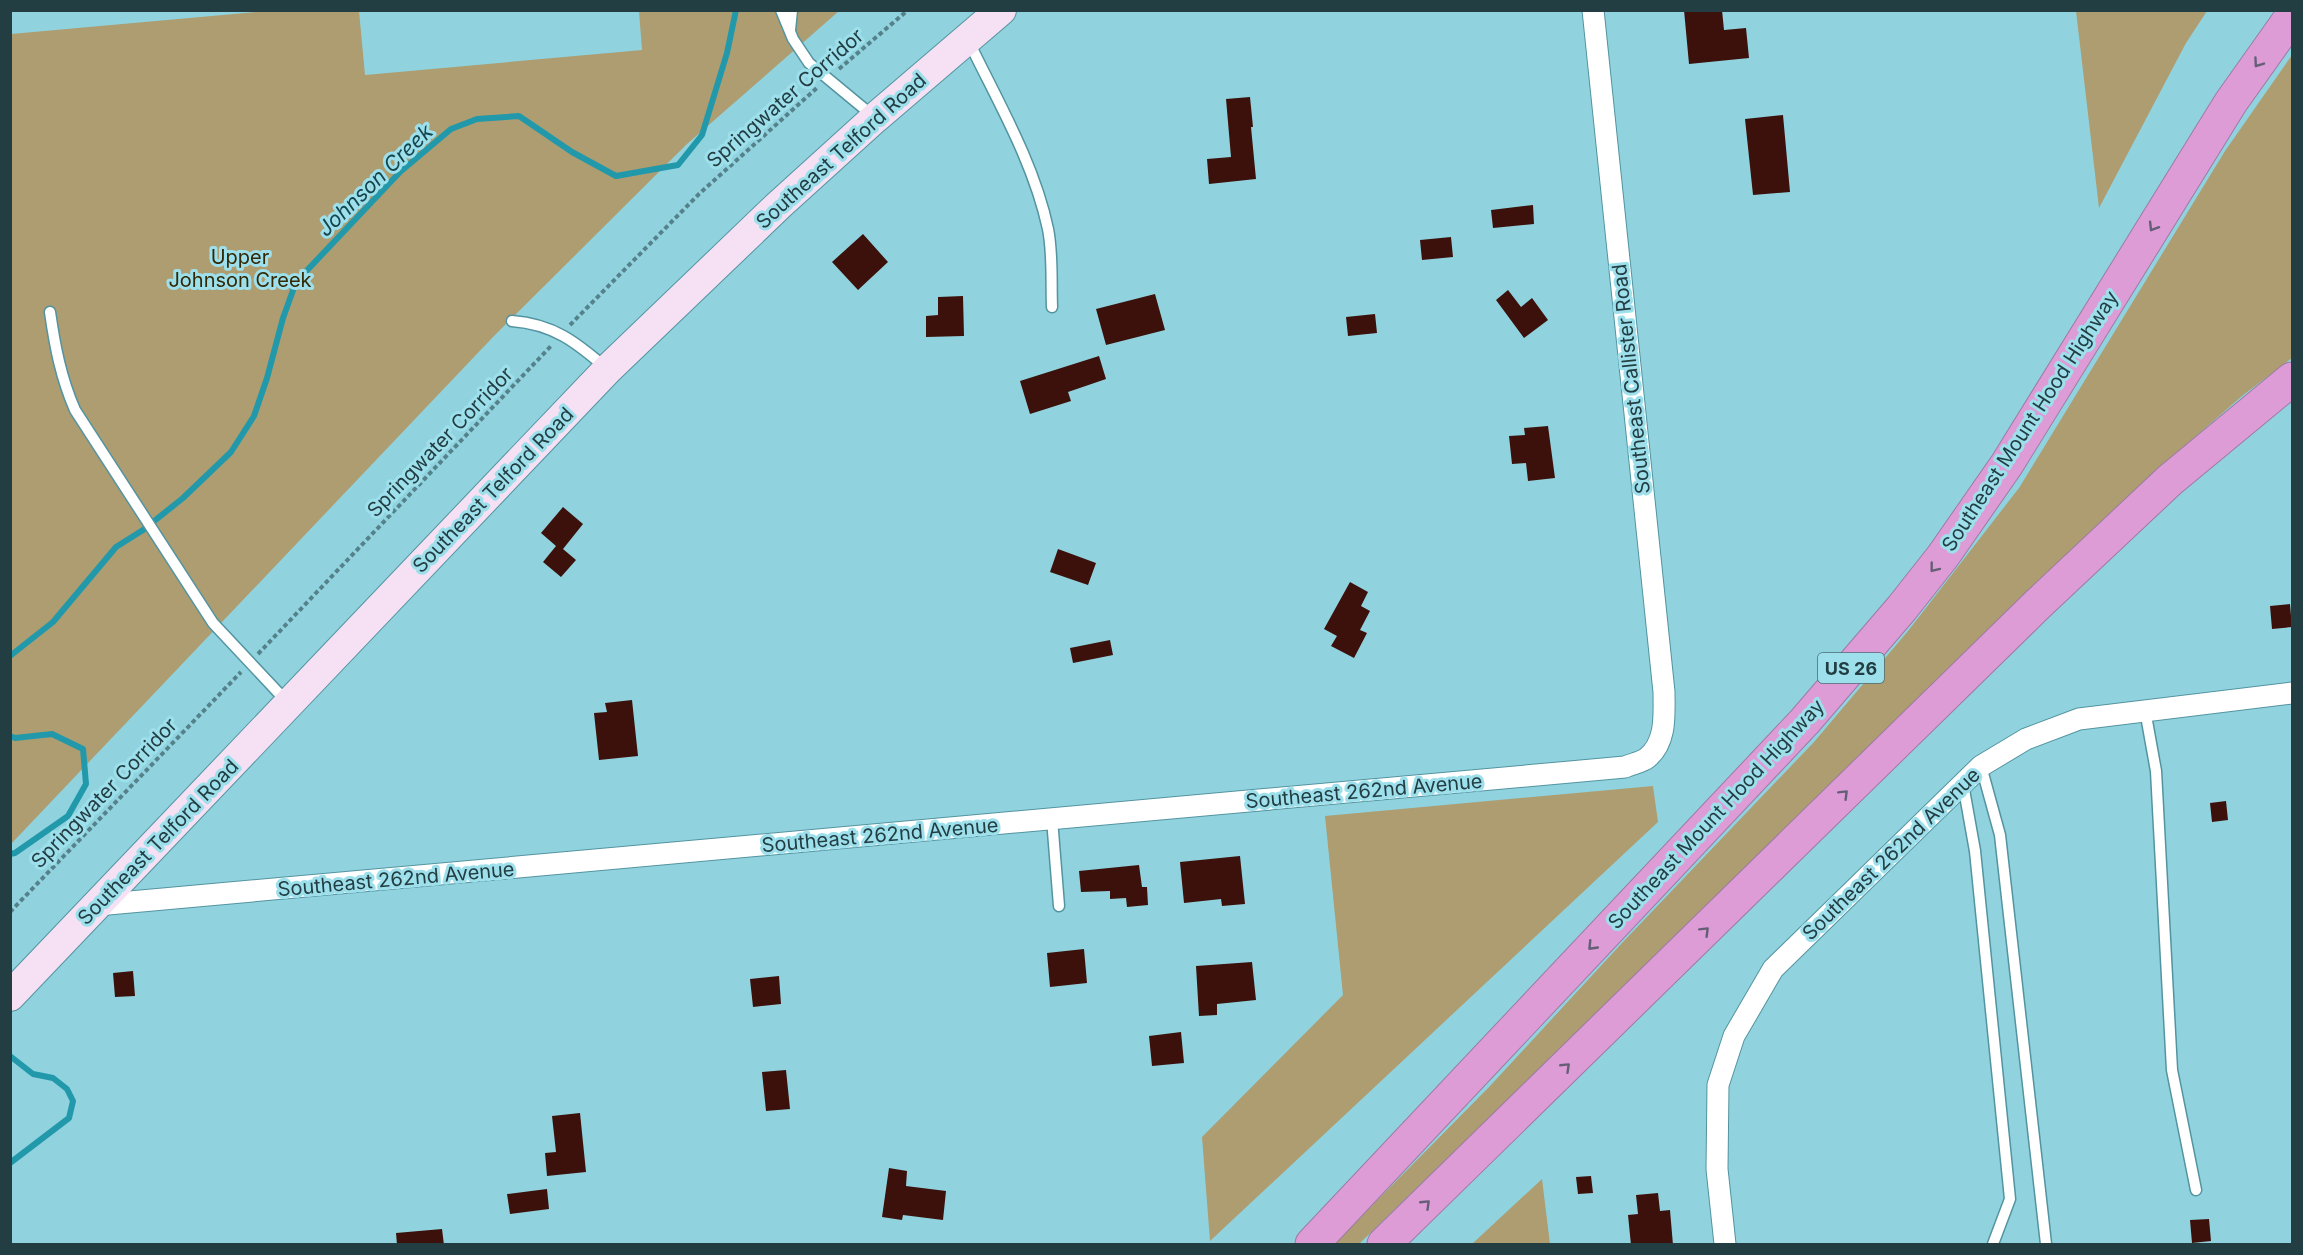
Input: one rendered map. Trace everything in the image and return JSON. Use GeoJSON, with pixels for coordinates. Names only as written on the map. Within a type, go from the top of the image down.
{"type":"FeatureCollection","features":[{"type":"Feature","properties":{"kind":"highway","name":"Southeast Mount Hood Highway"},"geometry":{"type":"LineString","coordinates":[[1312,1245],[1790,737],[1902,608],[1943,556],[2007,464],[2231,102],[2292,16]]}},
{"type":"Feature","properties":{"kind":"highway"},"geometry":{"type":"LineString","coordinates":[[1384,1245],[2037,605],[2170,480],[2292,379]]}},
{"type":"Feature","properties":{"kind":"street","name":"Southeast Telford Road"},"geometry":{"type":"LineString","coordinates":[[10,996],[608,369],[779,205],[875,118],[1001,10]]}},
{"type":"Feature","properties":{"kind":"street","name":"Southeast Callister Road"},"geometry":{"type":"LineString","coordinates":[[1593,10],[1664,692],[1664,728],[1657,747]]}},
{"type":"Feature","properties":{"kind":"street","name":"Southeast 262nd Avenue"},"geometry":{"type":"LineString","coordinates":[[1725,1245],[1717,1169],[1718,1085],[1734,1036],[1773,969],[1962,784],[1981,766],[2026,739],[2079,719],[2292,693]]}},
{"type":"Feature","properties":{"kind":"street","name":"Southeast 262nd Avenue"},"geometry":{"type":"LineString","coordinates":[[97,905],[1625,766],[1647,759],[1657,747]]}},
{"type":"Feature","properties":{"kind":"lane"},"geometry":{"type":"LineString","coordinates":[[781,10],[790,33],[808,63],[875,118]]}},
{"type":"Feature","properties":{"kind":"lane"},"geometry":{"type":"LineString","coordinates":[[790,33],[792,10]]}},
{"type":"Feature","properties":{"kind":"lane"},"geometry":{"type":"LineString","coordinates":[[968,39],[1019,145],[1042,203],[1051,252],[1052,307]]}},
{"type":"Feature","properties":{"kind":"lane"},"geometry":{"type":"LineString","coordinates":[[50,312],[64,384],[75,410],[213,623],[289,704]]}},
{"type":"Feature","properties":{"kind":"lane"},"geometry":{"type":"LineString","coordinates":[[512,321],[545,326],[562,334],[608,369]]}},
{"type":"Feature","properties":{"kind":"lane"},"geometry":{"type":"LineString","coordinates":[[2145,710],[2156,771],[2172,1070],[2196,1190]]}},
{"type":"Feature","properties":{"kind":"lane"},"geometry":{"type":"LineString","coordinates":[[1981,766],[2000,835],[2046,1245]]}},
{"type":"Feature","properties":{"kind":"lane"},"geometry":{"type":"LineString","coordinates":[[1962,784],[1975,851],[2010,1199],[1993,1245]]}},
{"type":"Feature","properties":{"kind":"lane"},"geometry":{"type":"LineString","coordinates":[[1052,819],[1059,906]]}},
{"type":"Feature","properties":{"kind":"path","name":"Springwater Corridor"},"geometry":{"type":"LineString","coordinates":[[10,912],[562,334],[699,194],[908,10]]}},
{"type":"Feature","properties":{"kind":"green space","name":"Upper Johnson Creek"},"geometry":{"type":"Polygon","coordinates":[[[266,11],[359,11],[365,75],[642,50],[639,11],[839,11],[687,144],[493,337],[11,844],[11,34],[266,11]]]}},
{"type":"Feature","properties":{"kind":"green space"},"geometry":{"type":"Polygon","coordinates":[[[2076,11],[2207,11],[2186,43],[2099,208],[2076,11]]]}},
{"type":"Feature","properties":{"kind":"green space"},"geometry":{"type":"Polygon","coordinates":[[[2292,55],[2292,358],[2242,396],[2141,484],[1359,1244],[1334,1244],[1490,1086],[1622,943],[1814,742],[1908,631],[2019,488],[2225,151],[2292,55]]]}},
{"type":"Feature","properties":{"kind":"green space"},"geometry":{"type":"Polygon","coordinates":[[[1653,786],[1658,822],[1210,1241],[1202,1137],[1343,995],[1325,816],[1653,786]]]}},
{"type":"Feature","properties":{"kind":"green space"},"geometry":{"type":"Polygon","coordinates":[[[1542,1179],[1550,1244],[1472,1244],[1542,1179]]]}},
{"type":"Feature","properties":{"kind":"building"},"geometry":{"type":"Polygon","coordinates":[[[1684,10],[1722,10],[1724,30],[1746,28],[1749,58],[1689,64],[1684,10]]]}},
{"type":"Feature","properties":{"kind":"building"},"geometry":{"type":"Polygon","coordinates":[[[1250,97],[1256,179],[1209,184],[1207,159],[1231,157],[1226,99],[1250,97]]]}},
{"type":"Feature","properties":{"kind":"building"},"geometry":{"type":"Polygon","coordinates":[[[1783,115],[1790,192],[1753,195],[1745,119],[1783,115]]]}},
{"type":"Feature","properties":{"kind":"building"},"geometry":{"type":"Polygon","coordinates":[[[1533,205],[1534,224],[1493,228],[1491,210],[1533,205]]]}},
{"type":"Feature","properties":{"kind":"building"},"geometry":{"type":"Polygon","coordinates":[[[863,234],[888,262],[858,290],[832,262],[863,234]]]}},
{"type":"Feature","properties":{"kind":"building"},"geometry":{"type":"Polygon","coordinates":[[[1451,237],[1453,257],[1422,260],[1420,240],[1451,237]]]}},
{"type":"Feature","properties":{"kind":"building"},"geometry":{"type":"Polygon","coordinates":[[[1508,290],[1521,307],[1532,298],[1548,320],[1524,338],[1496,300],[1508,290]]]}},
{"type":"Feature","properties":{"kind":"building"},"geometry":{"type":"Polygon","coordinates":[[[1155,294],[1165,330],[1106,345],[1096,309],[1155,294]]]}},
{"type":"Feature","properties":{"kind":"building"},"geometry":{"type":"Polygon","coordinates":[[[963,296],[964,336],[926,337],[926,316],[938,315],[938,297],[963,296]]]}},
{"type":"Feature","properties":{"kind":"building"},"geometry":{"type":"Polygon","coordinates":[[[1375,314],[1377,333],[1348,336],[1346,317],[1375,314]]]}},
{"type":"Feature","properties":{"kind":"building"},"geometry":{"type":"Polygon","coordinates":[[[1099,356],[1106,379],[1068,392],[1071,401],[1030,414],[1020,381],[1099,356]]]}},
{"type":"Feature","properties":{"kind":"building"},"geometry":{"type":"Polygon","coordinates":[[[1548,426],[1555,478],[1528,481],[1526,463],[1512,464],[1509,436],[1525,435],[1524,428],[1548,426]]]}},
{"type":"Feature","properties":{"kind":"building"},"geometry":{"type":"Polygon","coordinates":[[[563,507],[583,524],[563,549],[576,560],[561,577],[543,562],[556,546],[541,533],[563,507]]]}},
{"type":"Feature","properties":{"kind":"building"},"geometry":{"type":"Polygon","coordinates":[[[1058,549],[1096,563],[1088,585],[1050,572],[1058,549]]]}},
{"type":"Feature","properties":{"kind":"building"},"geometry":{"type":"Polygon","coordinates":[[[1350,582],[1368,592],[1361,606],[1370,611],[1360,630],[1367,633],[1354,658],[1331,646],[1337,636],[1324,629],[1350,582]]]}},
{"type":"Feature","properties":{"kind":"building"},"geometry":{"type":"Polygon","coordinates":[[[2290,604],[2292,627],[2272,629],[2270,606],[2290,604]]]}},
{"type":"Feature","properties":{"kind":"building"},"geometry":{"type":"Polygon","coordinates":[[[1110,640],[1113,655],[1073,663],[1070,648],[1110,640]]]}},
{"type":"Feature","properties":{"kind":"building"},"geometry":{"type":"Polygon","coordinates":[[[632,700],[638,756],[599,760],[594,713],[607,712],[605,703],[632,700]]]}},
{"type":"Feature","properties":{"kind":"building"},"geometry":{"type":"Polygon","coordinates":[[[2226,801],[2228,820],[2212,822],[2210,803],[2226,801]]]}},
{"type":"Feature","properties":{"kind":"building"},"geometry":{"type":"Polygon","coordinates":[[[1240,856],[1245,904],[1222,906],[1221,899],[1184,903],[1180,862],[1240,856]]]}},
{"type":"Feature","properties":{"kind":"building"},"geometry":{"type":"Polygon","coordinates":[[[1139,865],[1142,887],[1147,887],[1148,905],[1127,907],[1126,898],[1110,899],[1110,891],[1081,892],[1079,871],[1139,865]]]}},
{"type":"Feature","properties":{"kind":"building"},"geometry":{"type":"Polygon","coordinates":[[[1084,949],[1087,983],[1050,987],[1047,953],[1084,949]]]}},
{"type":"Feature","properties":{"kind":"building"},"geometry":{"type":"Polygon","coordinates":[[[1252,962],[1256,1000],[1217,1004],[1217,1015],[1199,1016],[1196,966],[1252,962]]]}},
{"type":"Feature","properties":{"kind":"building"},"geometry":{"type":"Polygon","coordinates":[[[133,971],[135,996],[115,997],[113,973],[133,971]]]}},
{"type":"Feature","properties":{"kind":"building"},"geometry":{"type":"Polygon","coordinates":[[[779,976],[781,1004],[753,1007],[750,979],[779,976]]]}},
{"type":"Feature","properties":{"kind":"building"},"geometry":{"type":"Polygon","coordinates":[[[1181,1032],[1184,1063],[1152,1066],[1149,1036],[1181,1032]]]}},
{"type":"Feature","properties":{"kind":"building"},"geometry":{"type":"Polygon","coordinates":[[[786,1070],[790,1109],[766,1111],[762,1072],[786,1070]]]}},
{"type":"Feature","properties":{"kind":"building"},"geometry":{"type":"Polygon","coordinates":[[[580,1113],[586,1172],[547,1176],[545,1153],[556,1152],[552,1116],[580,1113]]]}},
{"type":"Feature","properties":{"kind":"building"},"geometry":{"type":"Polygon","coordinates":[[[889,1168],[907,1171],[906,1186],[946,1191],[943,1220],[903,1215],[902,1220],[882,1217],[889,1168]]]}},
{"type":"Feature","properties":{"kind":"building"},"geometry":{"type":"Polygon","coordinates":[[[1591,1176],[1593,1193],[1578,1194],[1576,1177],[1591,1176]]]}},
{"type":"Feature","properties":{"kind":"building"},"geometry":{"type":"Polygon","coordinates":[[[547,1189],[549,1209],[510,1214],[507,1194],[547,1189]]]}},
{"type":"Feature","properties":{"kind":"building"},"geometry":{"type":"Polygon","coordinates":[[[1658,1193],[1660,1211],[1670,1210],[1673,1245],[1631,1245],[1628,1215],[1638,1214],[1636,1195],[1658,1193]]]}},
{"type":"Feature","properties":{"kind":"building"},"geometry":{"type":"Polygon","coordinates":[[[2209,1219],[2211,1241],[2192,1243],[2190,1220],[2209,1219]]]}},
{"type":"Feature","properties":{"kind":"building"},"geometry":{"type":"Polygon","coordinates":[[[442,1229],[444,1245],[397,1245],[396,1233],[442,1229]]]}},
{"type":"Feature","properties":{"kind":"waterway","name":"Johnson Creek"},"geometry":{"type":"LineString","coordinates":[[10,656],[53,622],[116,547],[143,530],[183,498],[231,452],[254,416],[296,282],[400,172],[451,129],[477,119],[519,116],[572,152],[616,176],[678,165],[702,135],[727,53],[736,10]]}},
{"type":"Feature","properties":{"kind":"waterway","name":"Johnson Creek"},"geometry":{"type":"LineString","coordinates":[[10,736],[15,738],[52,734],[83,749],[86,784],[68,816],[15,853],[10,854]]}},
{"type":"Feature","properties":{"kind":"waterway","name":"Johnson Creek"},"geometry":{"type":"LineString","coordinates":[[10,1056],[33,1074],[53,1078],[67,1089],[73,1101],[69,1118],[10,1163]]}}]}
